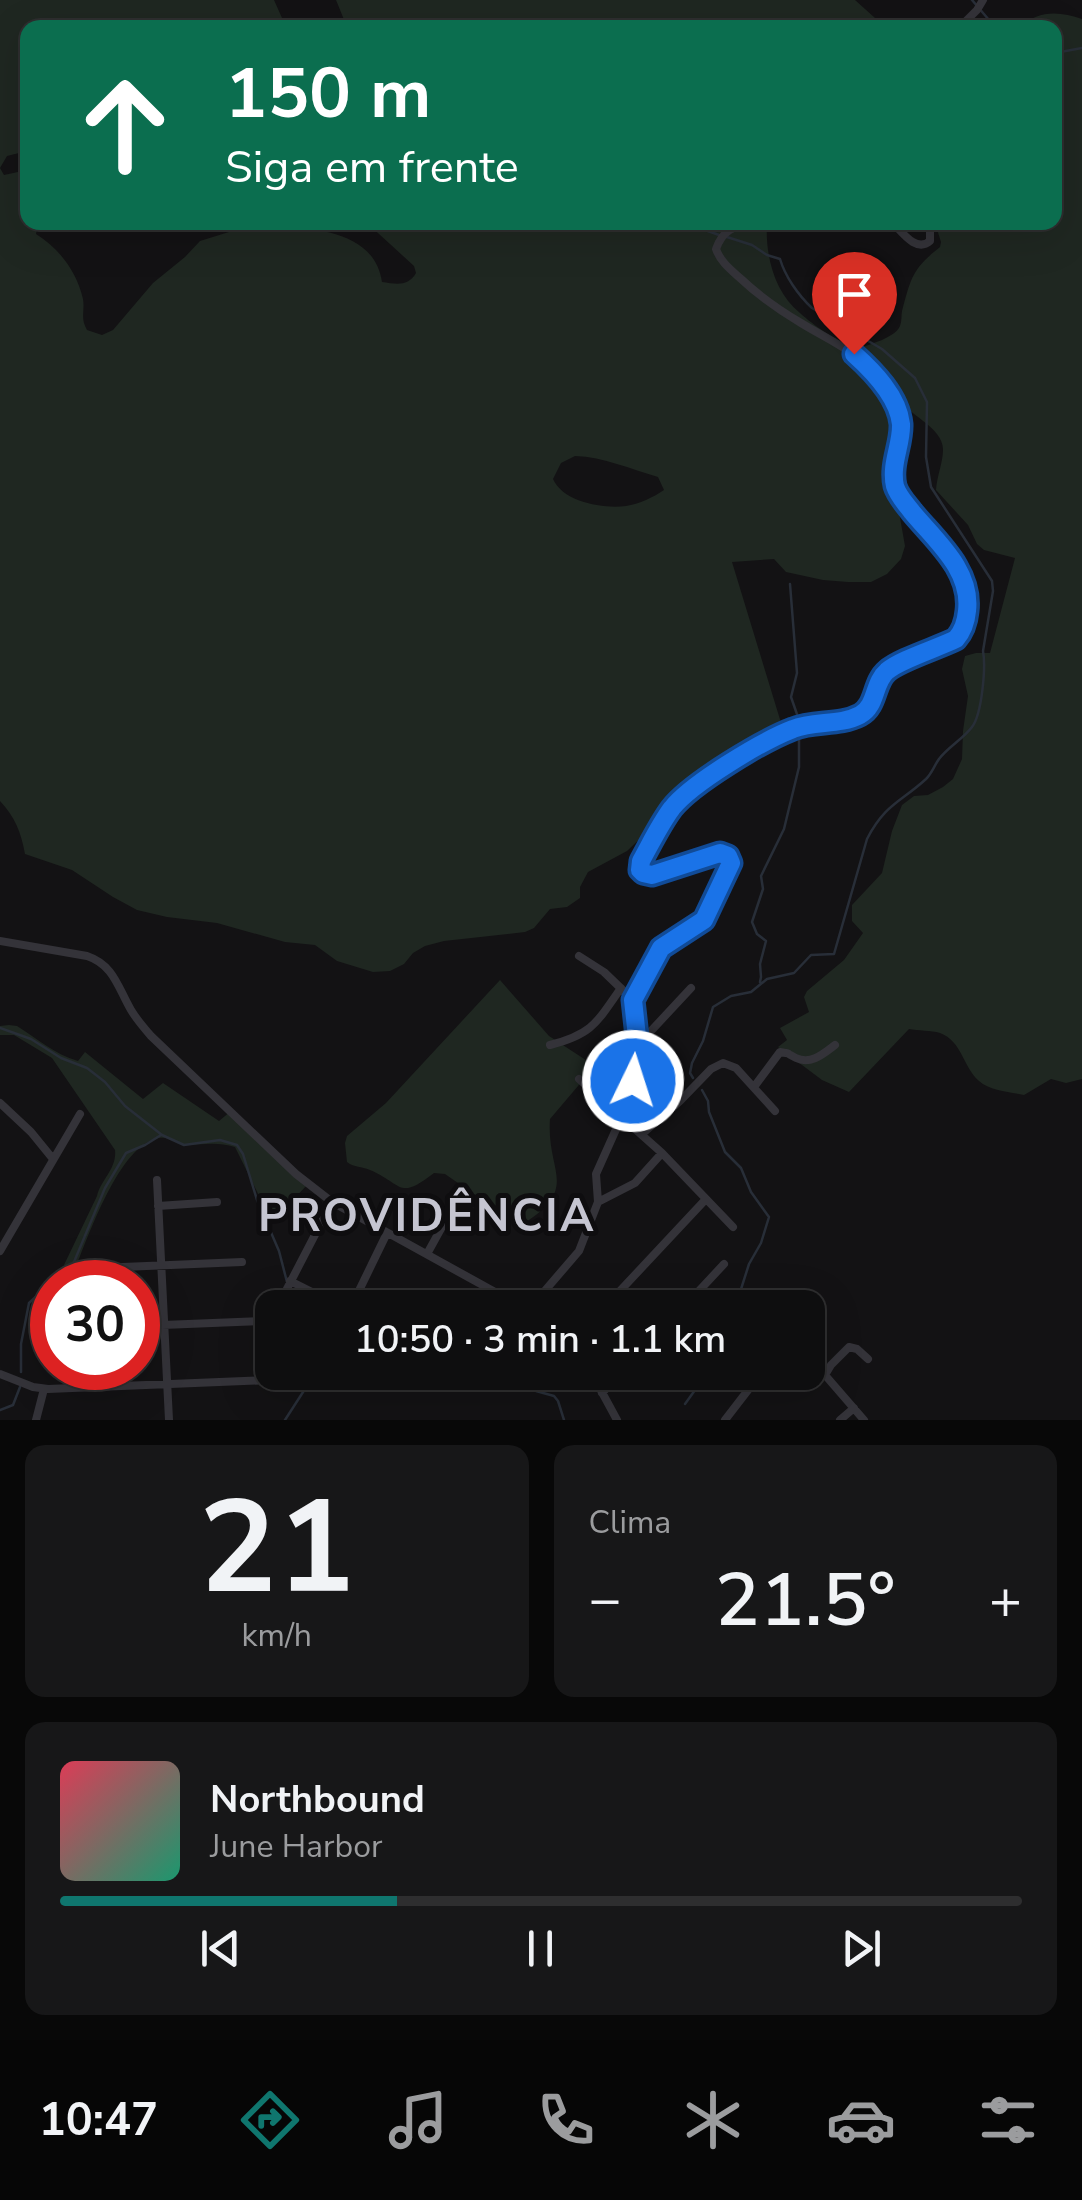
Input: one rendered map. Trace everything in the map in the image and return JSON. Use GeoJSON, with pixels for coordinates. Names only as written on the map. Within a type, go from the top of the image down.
{"type":"FeatureCollection","features":[{"type":"Feature","properties":{"kind":"street"},"geometry":{"type":"LineString","coordinates":[[966,20],[983,0]]}},
{"type":"Feature","properties":{"kind":"street"},"geometry":{"type":"LineString","coordinates":[[543,1290],[579,1251],[598,1202],[596,1174],[622,1116],[635,1072],[638,1046],[633,1000],[658,952],[704,920],[731,863],[728,856],[720,853],[652,875],[643,873],[641,861],[673,806],[696,785],[789,730],[864,713],[886,672],[956,639],[966,619],[968,600],[954,562],[902,499],[896,486],[894,468],[901,423],[890,394],[854,354],[758,294],[727,266],[716,249],[729,230]]}},
{"type":"Feature","properties":{"kind":"street"},"geometry":{"type":"LineString","coordinates":[[900,230],[914,243],[926,246],[930,230]]}},
{"type":"Feature","properties":{"kind":"street"},"geometry":{"type":"LineString","coordinates":[[0,941],[87,956],[107,967],[151,1036],[284,1162],[332,1202],[494,1290]]}},
{"type":"Feature","properties":{"kind":"street"},"geometry":{"type":"LineString","coordinates":[[579,956],[604,972],[633,1000]]}},
{"type":"Feature","properties":{"kind":"street"},"geometry":{"type":"LineString","coordinates":[[550,1045],[577,1037],[593,1027],[621,988]]}},
{"type":"Feature","properties":{"kind":"street"},"geometry":{"type":"LineString","coordinates":[[638,1046],[691,988]]}},
{"type":"Feature","properties":{"kind":"street"},"geometry":{"type":"LineString","coordinates":[[754,1086],[780,1052],[808,1061],[835,1045]]}},
{"type":"Feature","properties":{"kind":"street"},"geometry":{"type":"LineString","coordinates":[[642,1134],[715,1066],[727,1064],[740,1072],[775,1112]]}},
{"type":"Feature","properties":{"kind":"street"},"geometry":{"type":"LineString","coordinates":[[578,1079],[662,1153],[733,1227]]}},
{"type":"Feature","properties":{"kind":"street"},"geometry":{"type":"LineString","coordinates":[[0,1103],[32,1132],[53,1159]]}},
{"type":"Feature","properties":{"kind":"street"},"geometry":{"type":"LineString","coordinates":[[0,1251],[80,1114]]}},
{"type":"Feature","properties":{"kind":"street"},"geometry":{"type":"LineString","coordinates":[[598,1202],[635,1184],[662,1153]]}},
{"type":"Feature","properties":{"kind":"street"},"geometry":{"type":"LineString","coordinates":[[157,1180],[169,1420]]}},
{"type":"Feature","properties":{"kind":"street"},"geometry":{"type":"LineString","coordinates":[[621,1290],[706,1199]]}},
{"type":"Feature","properties":{"kind":"street"},"geometry":{"type":"LineString","coordinates":[[158,1206],[218,1202]]}},
{"type":"Feature","properties":{"kind":"street"},"geometry":{"type":"LineString","coordinates":[[286,1290],[332,1202]]}},
{"type":"Feature","properties":{"kind":"street"},"geometry":{"type":"LineString","coordinates":[[427,1254],[454,1205]]}},
{"type":"Feature","properties":{"kind":"street"},"geometry":{"type":"LineString","coordinates":[[289,1284],[349,1306],[387,1233]]}},
{"type":"Feature","properties":{"kind":"street"},"geometry":{"type":"LineString","coordinates":[[161,1266],[242,1262]]}},
{"type":"Feature","properties":{"kind":"street"},"geometry":{"type":"LineString","coordinates":[[700,1290],[724,1264]]}},
{"type":"Feature","properties":{"kind":"street"},"geometry":{"type":"LineString","coordinates":[[160,1324],[255,1320]]}},
{"type":"Feature","properties":{"kind":"street"},"geometry":{"type":"LineString","coordinates":[[864,1420],[826,1377],[826,1372],[849,1347],[858,1349],[868,1359]]}},
{"type":"Feature","properties":{"kind":"street"},"geometry":{"type":"LineString","coordinates":[[0,1374],[30,1386]]}},
{"type":"Feature","properties":{"kind":"street"},"geometry":{"type":"LineString","coordinates":[[160,1385],[255,1381]]}},
{"type":"Feature","properties":{"kind":"street"},"geometry":{"type":"LineString","coordinates":[[36,1420],[44,1390]]}},
{"type":"Feature","properties":{"kind":"street"},"geometry":{"type":"LineString","coordinates":[[600,1390],[617,1420]]}},
{"type":"Feature","properties":{"kind":"street"},"geometry":{"type":"LineString","coordinates":[[602,1393],[605,1390]]}},
{"type":"Feature","properties":{"kind":"street"},"geometry":{"type":"LineString","coordinates":[[724,1420],[748,1390]]}},
{"type":"Feature","properties":{"kind":"street"},"geometry":{"type":"LineString","coordinates":[[840,1420],[854,1408]]}},
{"type":"Feature","properties":{"kind":"shaded area"},"geometry":{"type":"Polygon","coordinates":[[[0,0],[274,0],[283,20],[20,20],[20,153],[7,156],[0,168],[0,0]]]}},
{"type":"Feature","properties":{"kind":"shaded area"},"geometry":{"type":"Polygon","coordinates":[[[336,0],[855,0],[877,20],[344,20],[336,0]]]}},
{"type":"Feature","properties":{"kind":"shaded area"},"geometry":{"type":"Polygon","coordinates":[[[1049,14],[1082,19],[1082,1079],[1066,1083],[1051,1079],[1024,1095],[994,1089],[974,1075],[947,1037],[909,1029],[849,1092],[822,1080],[778,1047],[787,1040],[780,1028],[809,1012],[804,997],[807,991],[844,960],[863,933],[852,921],[852,905],[882,873],[902,805],[953,779],[962,759],[968,696],[962,669],[965,656],[990,653],[1015,558],[984,550],[977,544],[968,525],[936,490],[942,442],[895,396],[901,438],[893,478],[905,546],[901,559],[887,574],[871,582],[823,580],[786,572],[774,559],[732,562],[782,726],[716,769],[686,782],[627,851],[588,872],[580,887],[580,898],[567,907],[550,909],[534,928],[425,946],[390,971],[373,972],[337,961],[315,945],[137,910],[72,870],[25,854],[10,813],[0,801],[0,168],[4,175],[20,172],[20,230],[37,230],[36,234],[72,270],[83,299],[85,326],[102,335],[113,330],[153,283],[200,241],[229,232],[328,232],[369,253],[382,282],[397,284],[413,277],[414,266],[375,230],[767,230],[773,272],[791,304],[829,334],[846,344],[862,347],[899,328],[914,275],[940,247],[937,230],[1062,230],[1062,20],[1029,20],[1049,14]],[[575,456],[561,463],[553,479],[565,493],[595,505],[626,506],[664,490],[658,477],[607,461],[575,456]]]}},
{"type":"Feature","properties":{"kind":"shaded area"},"geometry":{"type":"Polygon","coordinates":[[[500,980],[549,1036],[595,1066],[550,1119],[556,1190],[539,1212],[520,1226],[445,1174],[434,1173],[407,1188],[350,1164],[345,1143],[347,1136],[386,1103],[500,980]]]}},
{"type":"Feature","properties":{"kind":"shaded area"},"geometry":{"type":"Polygon","coordinates":[[[0,1026],[17,1026],[78,1061],[85,1052],[143,1099],[163,1083],[219,1121],[231,1111],[308,1184],[272,1222],[235,1147],[185,1145],[159,1138],[131,1156],[107,1194],[79,1260],[66,1260],[111,1168],[115,1150],[52,1058],[14,1035],[0,1035],[0,1026]]]}},
{"type":"Feature","properties":{"kind":"waterway"},"geometry":{"type":"LineString","coordinates":[[972,0],[989,20]]}},
{"type":"Feature","properties":{"kind":"waterway"},"geometry":{"type":"LineString","coordinates":[[1062,52],[1082,48]]}},
{"type":"Feature","properties":{"kind":"waterway"},"geometry":{"type":"LineString","coordinates":[[705,230],[719,235]]}},
{"type":"Feature","properties":{"kind":"waterway"},"geometry":{"type":"LineString","coordinates":[[693,1078],[692,1063],[713,1007],[731,996],[751,992],[767,979],[794,973],[811,955],[834,954],[867,839],[874,827],[926,779],[975,721],[993,591],[992,581],[931,487],[926,457],[927,402],[915,378],[882,349],[812,308],[793,285],[780,259],[727,237]]}},
{"type":"Feature","properties":{"kind":"waterway"},"geometry":{"type":"LineString","coordinates":[[760,982],[766,941],[757,934],[752,922],[763,889],[761,876],[784,829],[799,767],[799,720],[791,697],[797,673],[790,584]]}},
{"type":"Feature","properties":{"kind":"waterway"},"geometry":{"type":"LineString","coordinates":[[0,1028],[87,1068],[125,1106],[162,1135],[184,1145],[220,1140],[237,1145],[279,1251],[287,1282]]}},
{"type":"Feature","properties":{"kind":"waterway"},"geometry":{"type":"LineString","coordinates":[[702,1090],[725,1152],[741,1168],[751,1192],[769,1217],[741,1290]]}},
{"type":"Feature","properties":{"kind":"waterway"},"geometry":{"type":"LineString","coordinates":[[21,1372],[21,1344],[29,1303],[74,1262],[105,1188],[126,1153],[161,1135]]}},
{"type":"Feature","properties":{"kind":"waterway"},"geometry":{"type":"LineString","coordinates":[[0,1410],[13,1405],[20,1387]]}},
{"type":"Feature","properties":{"kind":"waterway"},"geometry":{"type":"LineString","coordinates":[[285,1420],[304,1390]]}},
{"type":"Feature","properties":{"kind":"waterway"},"geometry":{"type":"LineString","coordinates":[[534,1390],[554,1396],[564,1420]]}},
{"type":"Feature","properties":{"kind":"waterway"},"geometry":{"type":"LineString","coordinates":[[685,1404],[695,1390]]}},
{"type":"Feature","properties":{"kind":"district","name":"PROVIDÊNCIA"},"geometry":{"type":"Point","coordinates":[427,1215]}},
{"type":"Feature","properties":{"kind":"route"},"geometry":{"type":"LineString","coordinates":[[633,1081],[638,1046],[633,1000],[661,948],[704,920],[731,863],[728,856],[720,853],[652,875],[643,873],[641,861],[673,806],[696,785],[789,730],[864,713],[886,672],[956,639],[966,619],[968,600],[954,562],[902,499],[896,486],[894,468],[901,423],[890,394],[854,354]]}}]}
